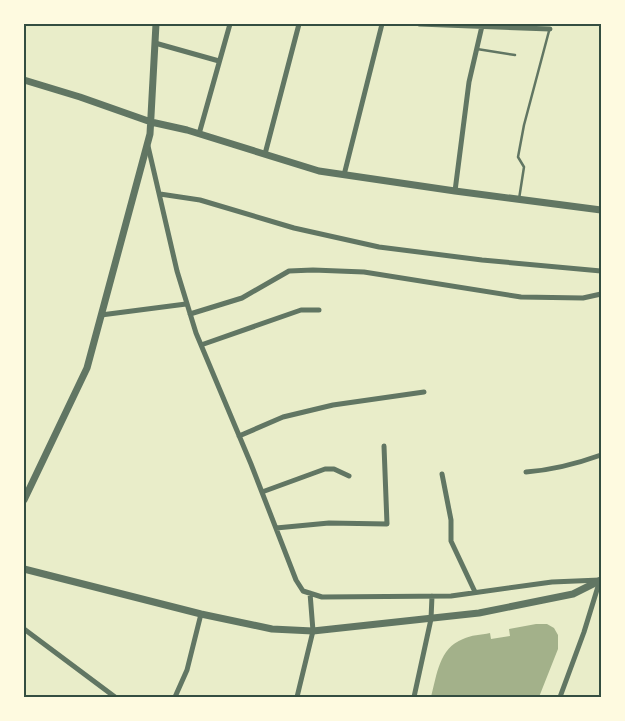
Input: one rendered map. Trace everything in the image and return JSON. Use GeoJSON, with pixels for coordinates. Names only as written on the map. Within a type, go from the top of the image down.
{"type":"FeatureCollection","features":[{"type":"Feature","properties":{"kind":"street"},"geometry":{"type":"LineString","coordinates":[[24,500],[87,368],[147,143],[156,24]]}},
{"type":"Feature","properties":{"kind":"street"},"geometry":{"type":"LineString","coordinates":[[199,134],[230,24]]}},
{"type":"Feature","properties":{"kind":"street"},"geometry":{"type":"LineString","coordinates":[[265,154],[298,24]]}},
{"type":"Feature","properties":{"kind":"street"},"geometry":{"type":"LineString","coordinates":[[344,175],[382,24]]}},
{"type":"Feature","properties":{"kind":"street"},"geometry":{"type":"LineString","coordinates":[[419,24],[550,29]]}},
{"type":"Feature","properties":{"kind":"street"},"geometry":{"type":"LineString","coordinates":[[455,191],[469,82],[482,26]]}},
{"type":"Feature","properties":{"kind":"street"},"geometry":{"type":"LineString","coordinates":[[155,43],[220,61]]}},
{"type":"Feature","properties":{"kind":"street"},"geometry":{"type":"LineString","coordinates":[[24,80],[150,122],[199,134],[319,171],[601,210]]}},
{"type":"Feature","properties":{"kind":"street"},"geometry":{"type":"LineString","coordinates":[[147,143],[186,304],[296,580],[303,591],[322,597],[451,596],[552,582],[600,580]]}},
{"type":"Feature","properties":{"kind":"street"},"geometry":{"type":"LineString","coordinates":[[160,194],[200,200],[294,228],[379,247],[482,260],[601,270]]}},
{"type":"Feature","properties":{"kind":"street"},"geometry":{"type":"LineString","coordinates":[[190,314],[242,298],[289,271],[364,272],[521,297],[582,298],[601,294]]}},
{"type":"Feature","properties":{"kind":"street"},"geometry":{"type":"LineString","coordinates":[[101,315],[186,304]]}},
{"type":"Feature","properties":{"kind":"street"},"geometry":{"type":"LineString","coordinates":[[201,345],[301,310],[319,310]]}},
{"type":"Feature","properties":{"kind":"street"},"geometry":{"type":"LineString","coordinates":[[239,436],[283,417],[333,405],[424,392]]}},
{"type":"Feature","properties":{"kind":"street"},"geometry":{"type":"LineString","coordinates":[[276,528],[329,523],[387,524],[384,446]]}},
{"type":"Feature","properties":{"kind":"street"},"geometry":{"type":"LineString","coordinates":[[526,472],[550,470],[576,464],[601,455]]}},
{"type":"Feature","properties":{"kind":"street"},"geometry":{"type":"LineString","coordinates":[[262,492],[325,469],[334,470],[349,476]]}},
{"type":"Feature","properties":{"kind":"street"},"geometry":{"type":"LineString","coordinates":[[442,474],[451,520],[451,541],[475,592]]}},
{"type":"Feature","properties":{"kind":"street"},"geometry":{"type":"LineString","coordinates":[[24,569],[201,614],[272,629],[313,631],[479,613],[573,594],[600,580]]}},
{"type":"Feature","properties":{"kind":"street"},"geometry":{"type":"LineString","coordinates":[[560,697],[584,632],[600,580]]}},
{"type":"Feature","properties":{"kind":"street"},"geometry":{"type":"LineString","coordinates":[[297,697],[313,631],[310,593]]}},
{"type":"Feature","properties":{"kind":"street"},"geometry":{"type":"LineString","coordinates":[[414,697],[431,619],[432,596]]}},
{"type":"Feature","properties":{"kind":"street"},"geometry":{"type":"LineString","coordinates":[[175,697],[187,670],[201,614]]}},
{"type":"Feature","properties":{"kind":"street"},"geometry":{"type":"LineString","coordinates":[[24,629],[115,697]]}},
{"type":"Feature","properties":{"kind":"lane"},"geometry":{"type":"LineString","coordinates":[[519,200],[524,167],[518,157],[524,125],[550,29]]}},
{"type":"Feature","properties":{"kind":"lane"},"geometry":{"type":"LineString","coordinates":[[477,49],[515,55]]}},
{"type":"Feature","properties":{"kind":"shaded area"},"geometry":{"type":"Polygon","coordinates":[[[547,624],[554,628],[558,635],[558,649],[539,697],[431,697],[440,663],[455,643],[469,637],[490,633],[491,639],[510,636],[509,629],[547,624]]]}}]}
